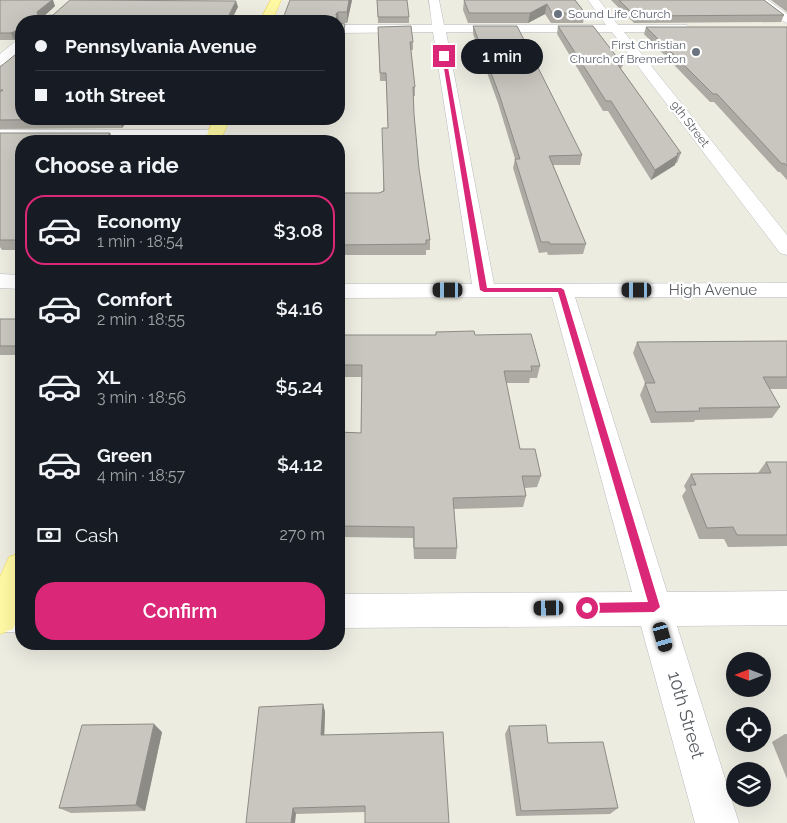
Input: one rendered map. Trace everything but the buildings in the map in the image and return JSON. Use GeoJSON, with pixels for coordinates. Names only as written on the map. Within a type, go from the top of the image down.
{"type":"FeatureCollection","features":[{"type":"Feature","properties":{"kind":"main road"},"geometry":{"type":"LineString","coordinates":[[269,15],[276,0]]}},
{"type":"Feature","properties":{"kind":"main road"},"geometry":{"type":"LineString","coordinates":[[0,616],[15,582]]}},
{"type":"Feature","properties":{"kind":"street"},"geometry":{"type":"LineString","coordinates":[[434,0],[484,290]]}},
{"type":"Feature","properties":{"kind":"street"},"geometry":{"type":"LineString","coordinates":[[761,0],[784,25]]}},
{"type":"Feature","properties":{"kind":"street","name":"9th Street"},"geometry":{"type":"LineString","coordinates":[[591,2],[616,28],[787,249]]}},
{"type":"Feature","properties":{"kind":"street"},"geometry":{"type":"LineString","coordinates":[[345,29],[698,28]]}},
{"type":"Feature","properties":{"kind":"street"},"geometry":{"type":"LineString","coordinates":[[0,61],[11,52]]}},
{"type":"Feature","properties":{"kind":"street"},"geometry":{"type":"LineString","coordinates":[[0,136],[15,136]]}},
{"type":"Feature","properties":{"kind":"street"},"geometry":{"type":"LineString","coordinates":[[0,282],[15,282]]}},
{"type":"Feature","properties":{"kind":"street","name":"High Avenue"},"geometry":{"type":"LineString","coordinates":[[345,290],[787,290]]}},
{"type":"Feature","properties":{"kind":"street","name":"10th Street"},"geometry":{"type":"LineString","coordinates":[[561,290],[717,823]]}},
{"type":"Feature","properties":{"kind":"street"},"geometry":{"type":"LineString","coordinates":[[345,611],[654,607],[787,608]]}},
{"type":"Feature","properties":{"kind":"street"},"geometry":{"type":"LineString","coordinates":[[0,616],[15,615]]}},
{"type":"Feature","properties":{"kind":"place","name":"Sound Life Church"},"geometry":{"type":"Point","coordinates":[558,14]}},
{"type":"Feature","properties":{"kind":"place","name":"First Christian Church of Bremerton"},"geometry":{"type":"Point","coordinates":[696,52]}},
{"type":"Feature","properties":{"kind":"route"},"geometry":{"type":"LineString","coordinates":[[444,56],[484,290],[561,290],[654,607],[587,608]]}}]}
